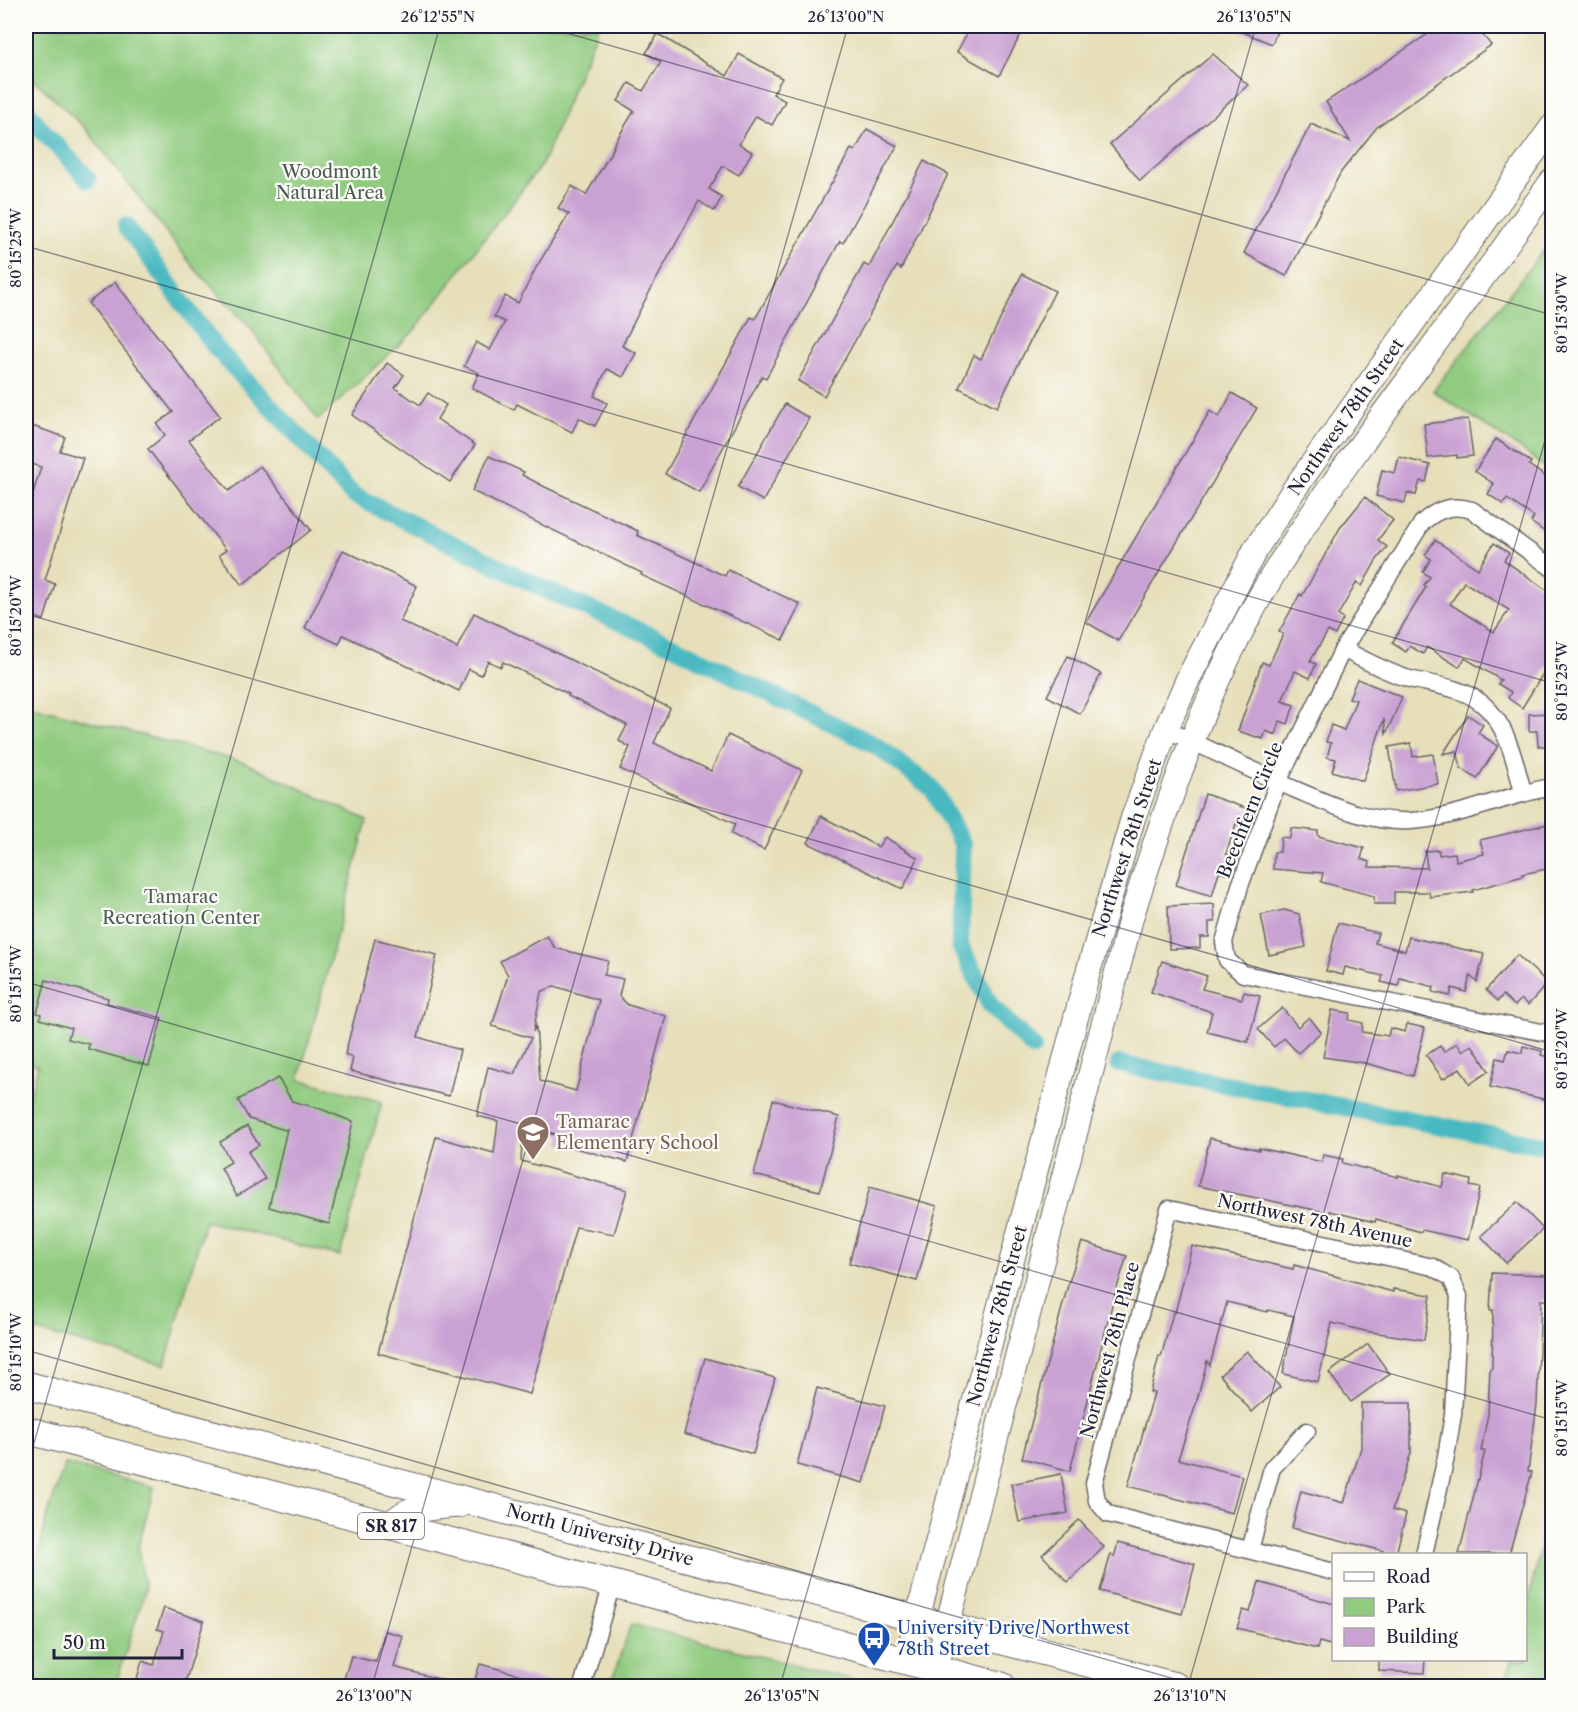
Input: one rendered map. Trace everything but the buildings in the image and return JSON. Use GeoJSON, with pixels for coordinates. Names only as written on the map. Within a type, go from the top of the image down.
{"type":"FeatureCollection","features":[{"type":"Feature","properties":{"kind":"main road","name":"North University Drive"},"geometry":{"type":"LineString","coordinates":[[26,1385],[1175,1686]]}},
{"type":"Feature","properties":{"kind":"main road","name":"SR 817"},"geometry":{"type":"LineString","coordinates":[[26,1430],[1002,1686]]}},
{"type":"Feature","properties":{"kind":"main road"},"geometry":{"type":"LineString","coordinates":[[391,1526],[398,1517],[422,1508],[475,1503]]}},
{"type":"Feature","properties":{"kind":"street","name":"Northwest 78th Street"},"geometry":{"type":"LineString","coordinates":[[906,1661],[1087,976],[1133,818],[1166,729],[1188,679],[1256,550],[1273,523],[1348,413],[1552,127]]}},
{"type":"Feature","properties":{"kind":"street","name":"Northwest 78th Street"},"geometry":{"type":"LineString","coordinates":[[936,1669],[1131,918],[1161,824],[1192,741],[1223,667],[1267,584],[1371,429],[1552,181]]}},
{"type":"Feature","properties":{"kind":"street","name":"Beechfern Circle"},"geometry":{"type":"LineString","coordinates":[[1552,568],[1472,510],[1459,506],[1433,513],[1422,523],[1343,649],[1278,782],[1237,897],[1224,942],[1227,960],[1243,974],[1552,1034]]}},
{"type":"Feature","properties":{"kind":"street"},"geometry":{"type":"LineString","coordinates":[[1343,649],[1385,670],[1464,693],[1481,702],[1506,737],[1523,792]]}},
{"type":"Feature","properties":{"kind":"street"},"geometry":{"type":"LineString","coordinates":[[1166,729],[1346,811],[1383,820],[1411,821],[1451,816],[1523,792],[1552,787]]}},
{"type":"Feature","properties":{"kind":"street","name":"Northwest 78th Avenue"},"geometry":{"type":"LineString","coordinates":[[1169,1209],[1433,1267],[1451,1278],[1459,1296],[1453,1415],[1424,1553]]}},
{"type":"Feature","properties":{"kind":"street","name":"Northwest 78th Place"},"geometry":{"type":"LineString","coordinates":[[1169,1209],[1094,1483],[1097,1501],[1108,1514],[1250,1550]]}},
{"type":"Feature","properties":{"kind":"street"},"geometry":{"type":"LineString","coordinates":[[1307,1431],[1272,1468],[1250,1550],[1332,1571]]}},
{"type":"Feature","properties":{"kind":"street"},"geometry":{"type":"LineString","coordinates":[[582,1686],[612,1584]]}},
{"type":"Feature","properties":{"kind":"green space","name":"Woodmont Natural Area"},"geometry":{"type":"Polygon","coordinates":[[[26,26],[599,26],[542,164],[413,332],[318,420],[248,325],[194,268],[86,129],[29,75],[26,70],[26,26]]]}},
{"type":"Feature","properties":{"kind":"green space"},"geometry":{"type":"Polygon","coordinates":[[[1543,251],[1552,256],[1552,473],[1521,449],[1433,391],[1543,251]]]}},
{"type":"Feature","properties":{"kind":"green space","name":"Tamarac Recreation Center"},"geometry":{"type":"Polygon","coordinates":[[[26,704],[246,763],[367,820],[299,1079],[382,1102],[340,1256],[205,1221],[165,1365],[26,1328],[26,1107],[38,1066],[26,1062],[26,704]]]}},
{"type":"Feature","properties":{"kind":"green space"},"geometry":{"type":"Polygon","coordinates":[[[1552,1457],[1552,1686],[1504,1686],[1512,1661],[1527,1661],[1527,1607],[1546,1521],[1552,1457]]]}},
{"type":"Feature","properties":{"kind":"green space"},"geometry":{"type":"Polygon","coordinates":[[[65,1464],[154,1487],[138,1548],[145,1591],[115,1686],[26,1686],[26,1616],[46,1519],[65,1464]]]}},
{"type":"Feature","properties":{"kind":"green space"},"geometry":{"type":"Polygon","coordinates":[[[631,1624],[863,1682],[862,1686],[610,1686],[631,1624]]]}},
{"type":"Feature","properties":{"kind":"waterway"},"geometry":{"type":"LineString","coordinates":[[26,109],[40,128],[88,179]]}},
{"type":"Feature","properties":{"kind":"waterway"},"geometry":{"type":"LineString","coordinates":[[126,226],[215,347],[353,495],[546,590],[667,643],[875,745],[932,788],[963,845],[960,946],[991,1006],[1033,1047]]}},
{"type":"Feature","properties":{"kind":"waterway"},"geometry":{"type":"LineString","coordinates":[[1119,1064],[1552,1147]]}},
{"type":"Feature","properties":{"kind":"place","name":"Tamarac Elementary School"},"geometry":{"type":"Point","coordinates":[533,1161]}},
{"type":"Feature","properties":{"kind":"place","name":"University Drive/Northwest 78th Street"},"geometry":{"type":"Point","coordinates":[874,1667]}}]}
